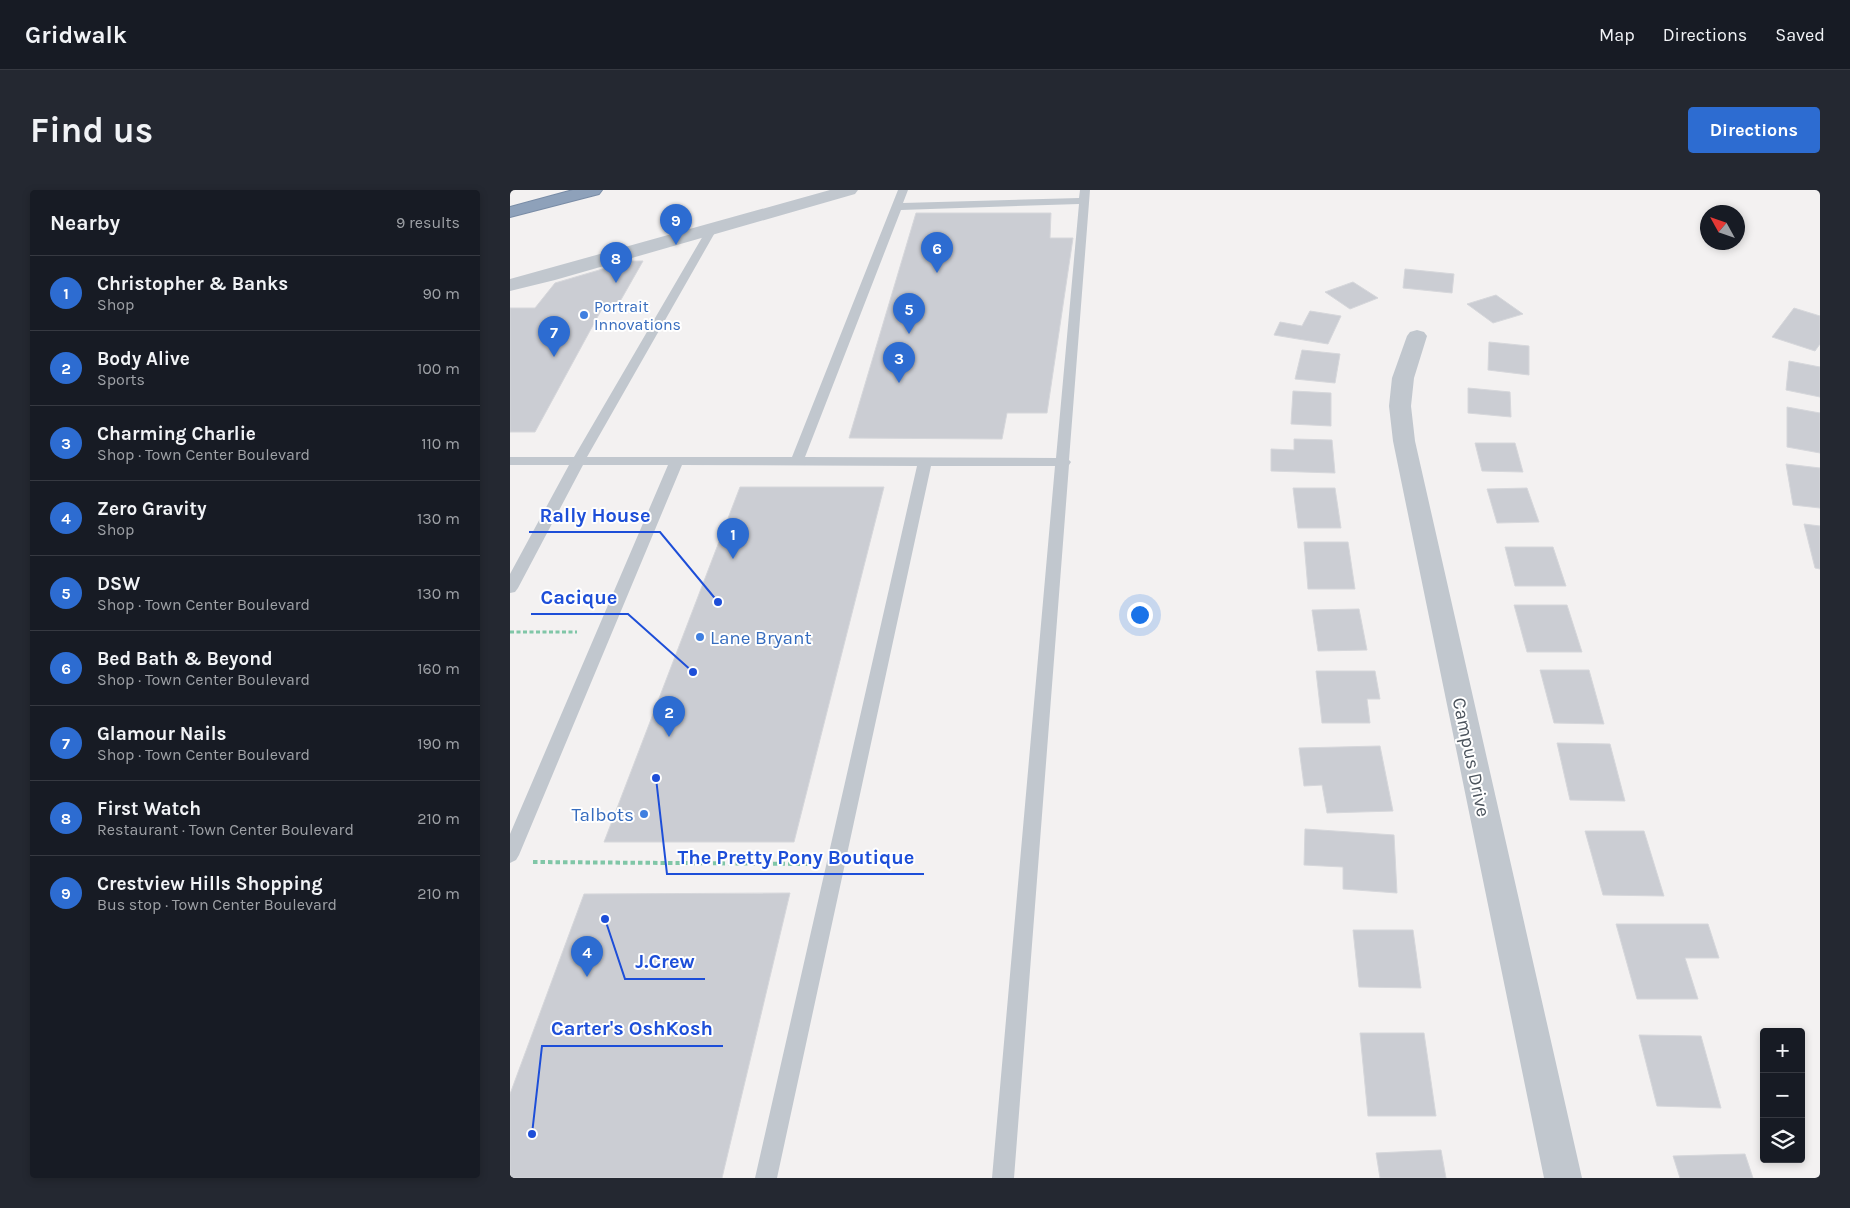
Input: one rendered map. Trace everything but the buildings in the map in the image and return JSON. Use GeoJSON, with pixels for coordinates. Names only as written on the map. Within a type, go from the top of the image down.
{"type":"FeatureCollection","features":[{"type":"Feature","properties":{"kind":"highway"},"geometry":{"type":"LineString","coordinates":[[510,212],[593,190]]}},
{"type":"Feature","properties":{"kind":"street"},"geometry":{"type":"LineString","coordinates":[[510,285],[548,276],[849,190]]}},
{"type":"Feature","properties":{"kind":"street","name":"Campus Drive"},"geometry":{"type":"LineString","coordinates":[[1417,336],[1403,378],[1400,406],[1404,441],[1563,1178]]}},
{"type":"Feature","properties":{"kind":"lane"},"geometry":{"type":"LineString","coordinates":[[796,461],[903,190]]}},
{"type":"Feature","properties":{"kind":"lane"},"geometry":{"type":"LineString","coordinates":[[896,207],[1085,196],[1003,1178]]}},
{"type":"Feature","properties":{"kind":"lane"},"geometry":{"type":"LineString","coordinates":[[510,588],[579,460],[712,229]]}},
{"type":"Feature","properties":{"kind":"lane"},"geometry":{"type":"LineString","coordinates":[[510,460],[1064,462]]}},
{"type":"Feature","properties":{"kind":"lane"},"geometry":{"type":"LineString","coordinates":[[510,855],[677,461]]}},
{"type":"Feature","properties":{"kind":"lane"},"geometry":{"type":"LineString","coordinates":[[766,1178],[924,461]]}},
{"type":"Feature","properties":{"kind":"path"},"geometry":{"type":"LineString","coordinates":[[510,632],[604,632]]}},
{"type":"Feature","properties":{"kind":"path"},"geometry":{"type":"LineString","coordinates":[[530,862],[835,864]]}},
{"type":"Feature","properties":{"kind":"place","name":"Crestview Hills Shopping"},"geometry":{"type":"Point","coordinates":[676,245]}},
{"type":"Feature","properties":{"kind":"place","name":"Bed Bath & Beyond"},"geometry":{"type":"Point","coordinates":[937,273]}},
{"type":"Feature","properties":{"kind":"place","name":"First Watch"},"geometry":{"type":"Point","coordinates":[616,283]}},
{"type":"Feature","properties":{"kind":"place","name":"Portrait Innovations"},"geometry":{"type":"Point","coordinates":[584,315]}},
{"type":"Feature","properties":{"kind":"place","name":"DSW"},"geometry":{"type":"Point","coordinates":[909,334]}},
{"type":"Feature","properties":{"kind":"place","name":"Glamour Nails"},"geometry":{"type":"Point","coordinates":[554,357]}},
{"type":"Feature","properties":{"kind":"place","name":"Charming Charlie"},"geometry":{"type":"Point","coordinates":[899,383]}},
{"type":"Feature","properties":{"kind":"place","name":"Christopher & Banks"},"geometry":{"type":"Point","coordinates":[733,559]}},
{"type":"Feature","properties":{"kind":"place","name":"Rally House"},"geometry":{"type":"Point","coordinates":[718,602]}},
{"type":"Feature","properties":{"kind":"place","name":"Lane Bryant"},"geometry":{"type":"Point","coordinates":[700,637]}},
{"type":"Feature","properties":{"kind":"place","name":"Cacique"},"geometry":{"type":"Point","coordinates":[693,672]}},
{"type":"Feature","properties":{"kind":"place","name":"Body Alive"},"geometry":{"type":"Point","coordinates":[669,737]}},
{"type":"Feature","properties":{"kind":"place","name":"The Pretty Pony Boutique"},"geometry":{"type":"Point","coordinates":[656,778]}},
{"type":"Feature","properties":{"kind":"place","name":"Talbots"},"geometry":{"type":"Point","coordinates":[644,814]}},
{"type":"Feature","properties":{"kind":"place","name":"J.Crew"},"geometry":{"type":"Point","coordinates":[605,919]}},
{"type":"Feature","properties":{"kind":"place","name":"Zero Gravity"},"geometry":{"type":"Point","coordinates":[587,977]}},
{"type":"Feature","properties":{"kind":"place","name":"Carter's OshKosh"},"geometry":{"type":"Point","coordinates":[532,1134]}}]}
